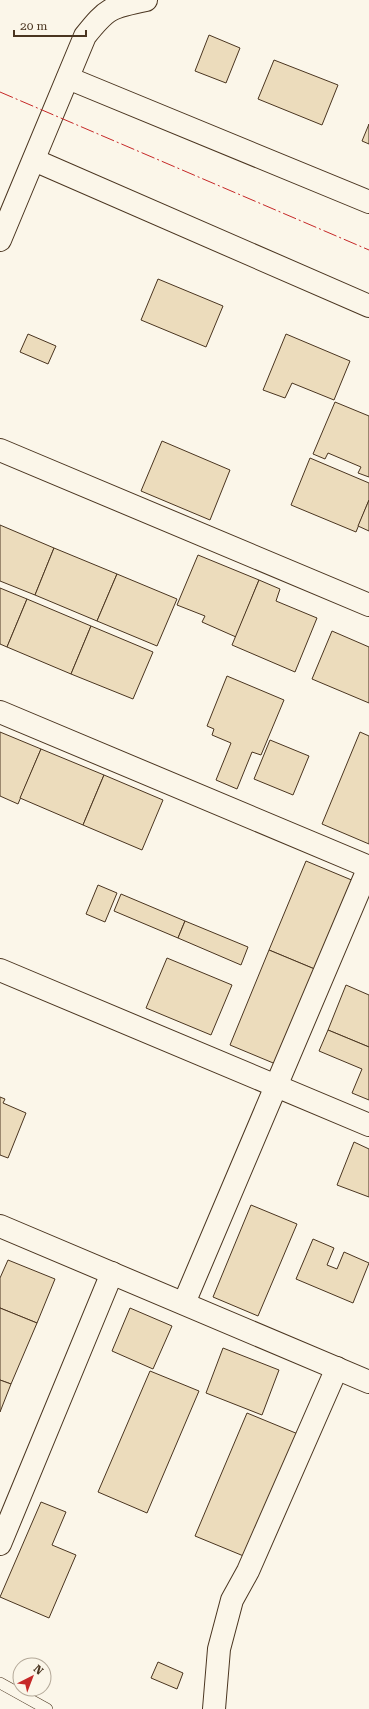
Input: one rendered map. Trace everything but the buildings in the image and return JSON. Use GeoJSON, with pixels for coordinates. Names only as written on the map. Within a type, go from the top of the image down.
{"type":"FeatureCollection","features":[{"type":"Feature","properties":{"kind":"street"},"geometry":{"type":"LineString","coordinates":[[0,240],[85,36],[100,16],[118,6],[146,0]]}},
{"type":"Feature","properties":{"kind":"street"},"geometry":{"type":"LineString","coordinates":[[68,78],[369,202]]}},
{"type":"Feature","properties":{"kind":"street"},"geometry":{"type":"LineString","coordinates":[[34,160],[369,306]]}},
{"type":"Feature","properties":{"kind":"street"},"geometry":{"type":"LineString","coordinates":[[0,450],[369,605]]}},
{"type":"Feature","properties":{"kind":"street"},"geometry":{"type":"LineString","coordinates":[[0,712],[369,867],[184,1304]]}},
{"type":"Feature","properties":{"kind":"street"},"geometry":{"type":"LineString","coordinates":[[0,970],[369,1125]]}},
{"type":"Feature","properties":{"kind":"street"},"geometry":{"type":"LineString","coordinates":[[0,1226],[369,1382]]}},
{"type":"Feature","properties":{"kind":"street"},"geometry":{"type":"LineString","coordinates":[[0,1544],[112,1273]]}},
{"type":"Feature","properties":{"kind":"street"},"geometry":{"type":"LineString","coordinates":[[214,1709],[219,1649],[232,1600],[248,1571],[337,1368]]}},
{"type":"Feature","properties":{"kind":"lane"},"geometry":{"type":"LineString","coordinates":[[0,1683],[47,1709]]}},
{"type":"Feature","properties":{"kind":"power"},"geometry":{"type":"LineString","coordinates":[[0,92],[369,250]]}}]}
